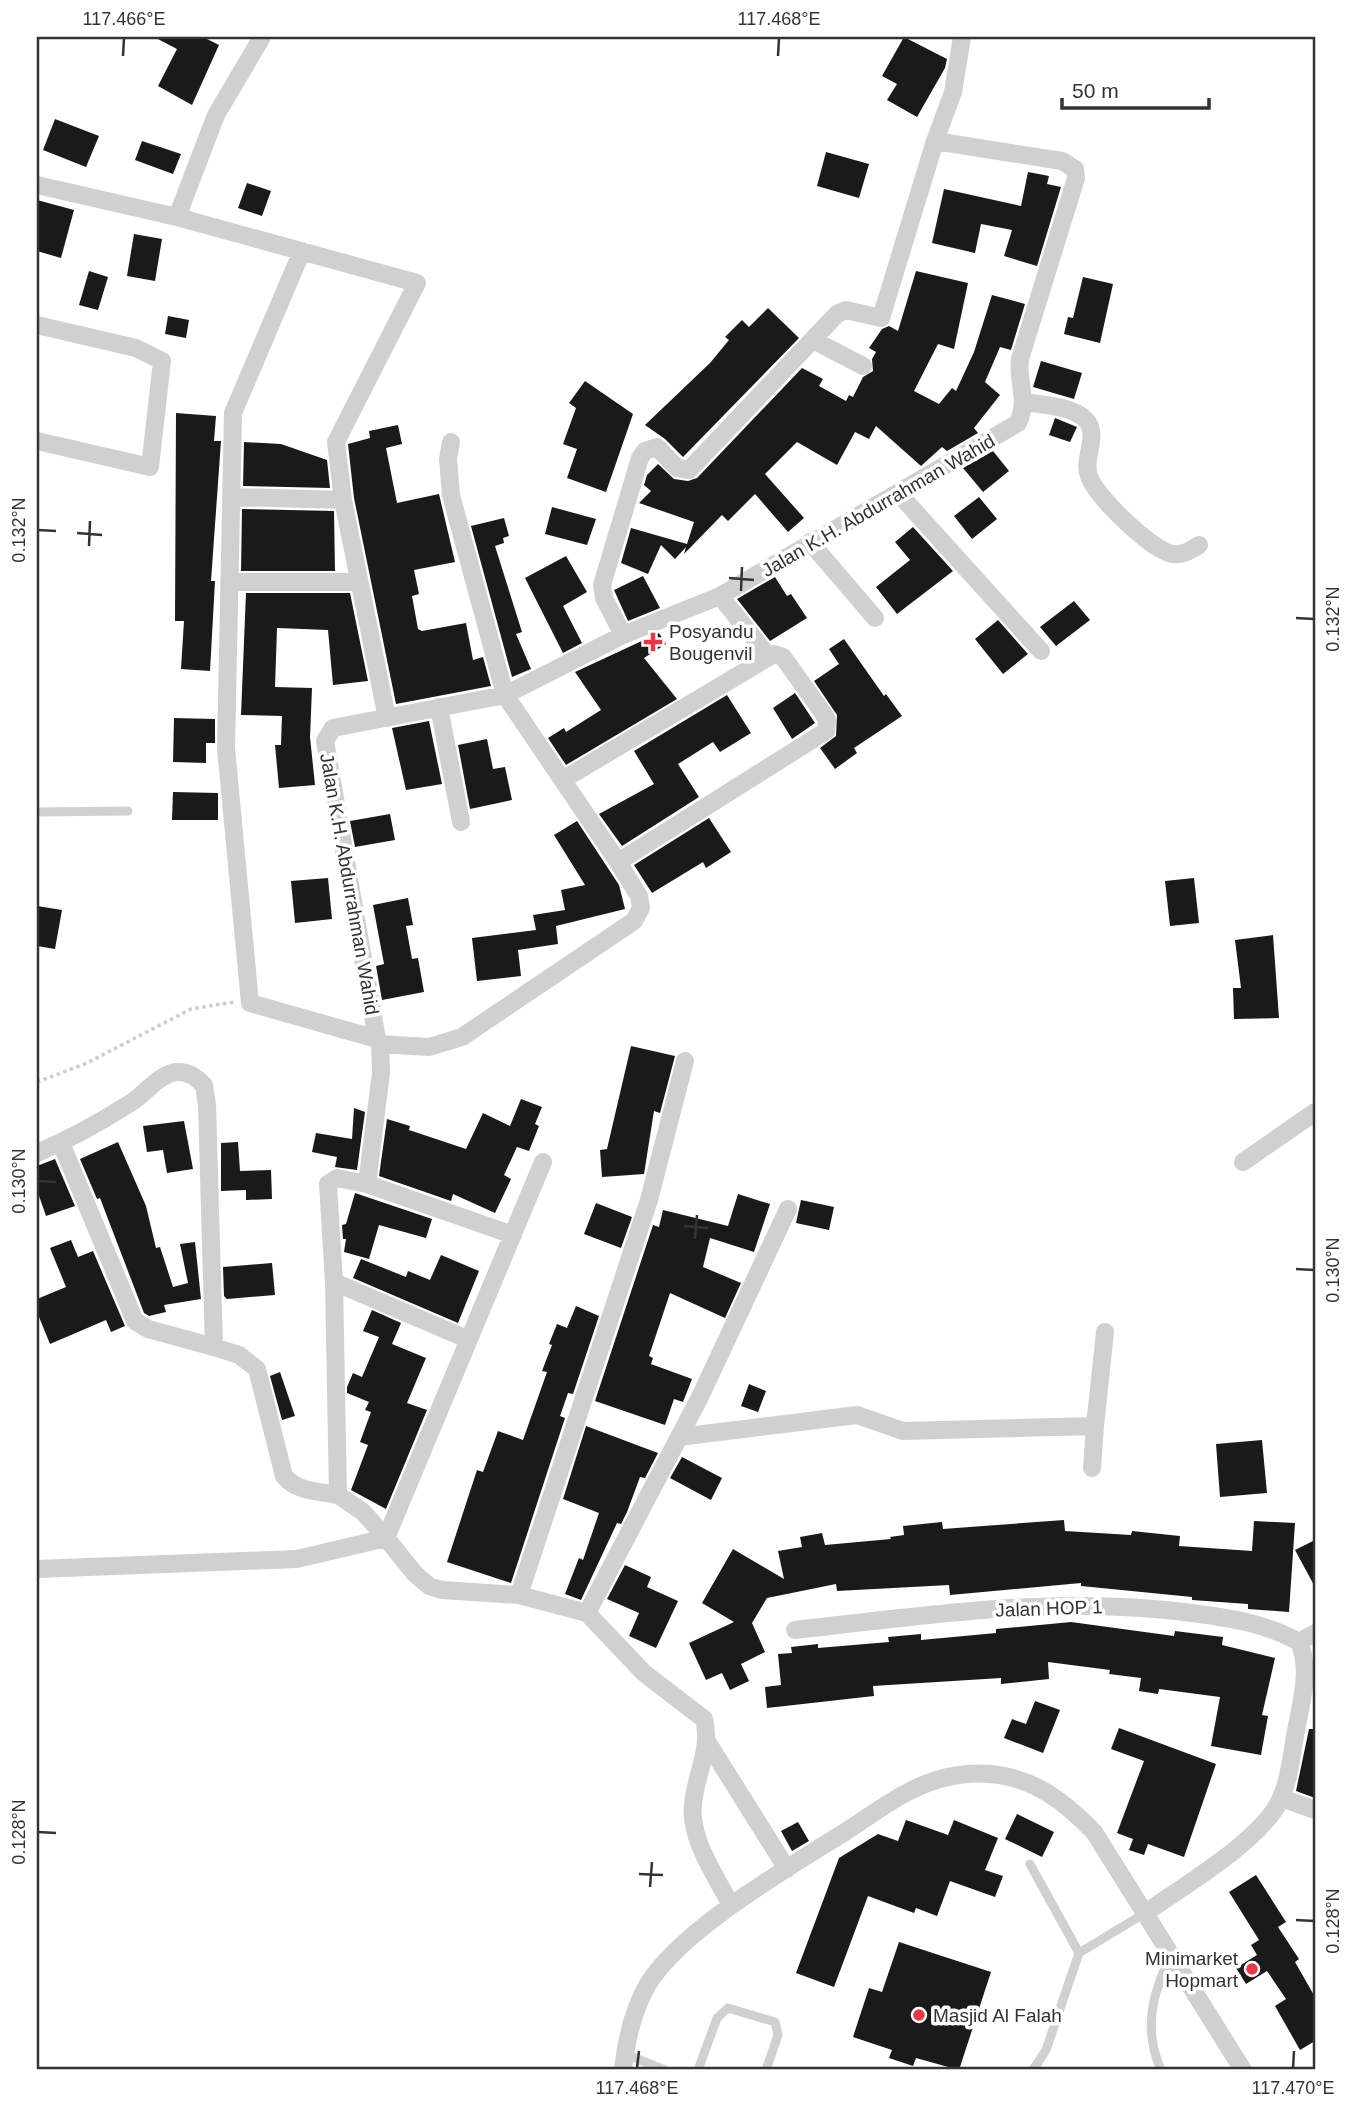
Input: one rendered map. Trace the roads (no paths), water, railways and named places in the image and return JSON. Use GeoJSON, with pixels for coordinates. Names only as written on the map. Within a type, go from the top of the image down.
{"type":"FeatureCollection","features":[{"type":"Feature","properties":{"kind":"street"},"geometry":{"type":"LineString","coordinates":[[177,217],[215,115],[262,37]]}},
{"type":"Feature","properties":{"kind":"street"},"geometry":{"type":"LineString","coordinates":[[623,635],[604,598],[602,585],[640,458],[652,447],[657,447],[677,468],[689,470],[837,314],[846,310],[881,318],[885,314],[935,141],[948,111],[962,37]]}},
{"type":"Feature","properties":{"kind":"street"},"geometry":{"type":"LineString","coordinates":[[935,141],[1062,161],[1075,170],[1076,178],[1020,359],[1018,373],[1025,402],[1074,412],[1086,420],[1092,436],[1086,469],[1090,480],[1121,517],[1148,540],[1169,554],[1179,555],[1199,545]]}},
{"type":"Feature","properties":{"kind":"street"},"geometry":{"type":"LineString","coordinates":[[37,185],[177,217],[417,283],[336,442],[343,500],[387,718]]}},
{"type":"Feature","properties":{"kind":"street"},"geometry":{"type":"LineString","coordinates":[[302,251],[234,407],[229,582],[359,582]]}},
{"type":"Feature","properties":{"kind":"street"},"geometry":{"type":"LineString","coordinates":[[37,325],[136,348],[162,361],[150,467],[37,441]]}},
{"type":"Feature","properties":{"kind":"street"},"geometry":{"type":"LineString","coordinates":[[813,340],[863,366]]}},
{"type":"Feature","properties":{"kind":"street","name":"Jalan K.H. Abdurrahman Wahid"},"geometry":{"type":"LineString","coordinates":[[229,582],[226,748],[250,1003],[379,1042],[325,741],[333,728],[505,695],[623,635],[720,596],[1009,430],[1018,423],[1025,402]]}},
{"type":"Feature","properties":{"kind":"street"},"geometry":{"type":"LineString","coordinates":[[368,1184],[381,1073],[379,1042],[429,1047],[462,1037],[634,920],[641,902],[564,779],[505,695],[451,495],[447,459],[451,442]]}},
{"type":"Feature","properties":{"kind":"street"},"geometry":{"type":"LineString","coordinates":[[899,494],[1041,651]]}},
{"type":"Feature","properties":{"kind":"street"},"geometry":{"type":"LineString","coordinates":[[231,497],[343,500]]}},
{"type":"Feature","properties":{"kind":"street"},"geometry":{"type":"LineString","coordinates":[[810,542],[875,618]]}},
{"type":"Feature","properties":{"kind":"street"},"geometry":{"type":"LineString","coordinates":[[720,596],[768,656]]}},
{"type":"Feature","properties":{"kind":"street"},"geometry":{"type":"LineString","coordinates":[[564,779],[768,656],[783,657],[823,713],[827,720],[826,731],[618,862]]}},
{"type":"Feature","properties":{"kind":"street"},"geometry":{"type":"LineString","coordinates":[[439,708],[461,822]]}},
{"type":"Feature","properties":{"kind":"street"},"geometry":{"type":"LineString","coordinates":[[519,1595],[649,1200],[685,1061]]}},
{"type":"Feature","properties":{"kind":"street"},"geometry":{"type":"LineString","coordinates":[[37,1153],[61,1143],[176,1072],[191,1074],[204,1085],[208,1105],[214,1347]]}},
{"type":"Feature","properties":{"kind":"street"},"geometry":{"type":"LineString","coordinates":[[1243,1162],[1315,1112]]}},
{"type":"Feature","properties":{"kind":"street"},"geometry":{"type":"LineString","coordinates":[[61,1143],[135,1321],[148,1329],[239,1355],[257,1369],[284,1476],[289,1482],[297,1488],[338,1495],[363,1512],[415,1574],[429,1586],[442,1590],[519,1595],[587,1613],[644,1673],[704,1719],[708,1743],[787,1869]]}},
{"type":"Feature","properties":{"kind":"street"},"geometry":{"type":"LineString","coordinates":[[386,1538],[543,1162]]}},
{"type":"Feature","properties":{"kind":"street"},"geometry":{"type":"LineString","coordinates":[[338,1495],[334,1282],[328,1184],[337,1178],[368,1184],[513,1236]]}},
{"type":"Feature","properties":{"kind":"street"},"geometry":{"type":"LineString","coordinates":[[587,1613],[679,1437],[788,1209]]}},
{"type":"Feature","properties":{"kind":"street"},"geometry":{"type":"LineString","coordinates":[[334,1282],[467,1339]]}},
{"type":"Feature","properties":{"kind":"street"},"geometry":{"type":"LineString","coordinates":[[1092,1468],[1105,1332]]}},
{"type":"Feature","properties":{"kind":"street"},"geometry":{"type":"LineString","coordinates":[[679,1437],[857,1415],[903,1431],[1095,1426]]}},
{"type":"Feature","properties":{"kind":"street"},"geometry":{"type":"LineString","coordinates":[[37,1569],[297,1559],[386,1538]]}},
{"type":"Feature","properties":{"kind":"street","name":"Jalan HOP 1"},"geometry":{"type":"LineString","coordinates":[[795,1630],[1045,1605],[1105,1606],[1154,1608],[1247,1621],[1277,1630],[1299,1642]]}},
{"type":"Feature","properties":{"kind":"street"},"geometry":{"type":"LineString","coordinates":[[1144,1913],[1248,1838],[1272,1816],[1282,1798],[1303,1698],[1306,1659],[1299,1642],[1315,1633]]}},
{"type":"Feature","properties":{"kind":"street"},"geometry":{"type":"LineString","coordinates":[[708,1743],[692,1804],[693,1817],[705,1854],[731,1906]]}},
{"type":"Feature","properties":{"kind":"street"},"geometry":{"type":"LineString","coordinates":[[624,2062],[632,2021],[649,1983],[678,1950],[731,1906],[912,1790],[949,1776],[990,1774],[1029,1784],[1065,1802],[1094,1832],[1243,2070]]}},
{"type":"Feature","properties":{"kind":"street"},"geometry":{"type":"LineString","coordinates":[[1282,1798],[1315,1810]]}},
{"type":"Feature","properties":{"kind":"lane"},"geometry":{"type":"LineString","coordinates":[[37,812],[128,811]]}},
{"type":"Feature","properties":{"kind":"lane"},"geometry":{"type":"LineString","coordinates":[[1030,1864],[1079,1953]]}},
{"type":"Feature","properties":{"kind":"lane"},"geometry":{"type":"LineString","coordinates":[[1033,2070],[1046,2050],[1079,1953],[1144,1913]]}},
{"type":"Feature","properties":{"kind":"lane"},"geometry":{"type":"LineString","coordinates":[[1161,2070],[1151,2031],[1151,2007],[1155,1987],[1171,1955]]}},
{"type":"Feature","properties":{"kind":"lane"},"geometry":{"type":"LineString","coordinates":[[698,2070],[717,2018],[728,2008],[775,2022],[778,2035],[765,2070]]}},
{"type":"Feature","properties":{"kind":"lane"},"geometry":{"type":"LineString","coordinates":[[624,2062],[665,2070]]}},
{"type":"Feature","properties":{"kind":"place","name":"Posyandu Bougenvil"},"geometry":{"type":"Point","coordinates":[653,642]}},
{"type":"Feature","properties":{"kind":"place","name":"Minimarket Hopmart"},"geometry":{"type":"Point","coordinates":[1252,1969]}},
{"type":"Feature","properties":{"kind":"place","name":"Masjid Al Falah"},"geometry":{"type":"Point","coordinates":[919,2015]}}]}
